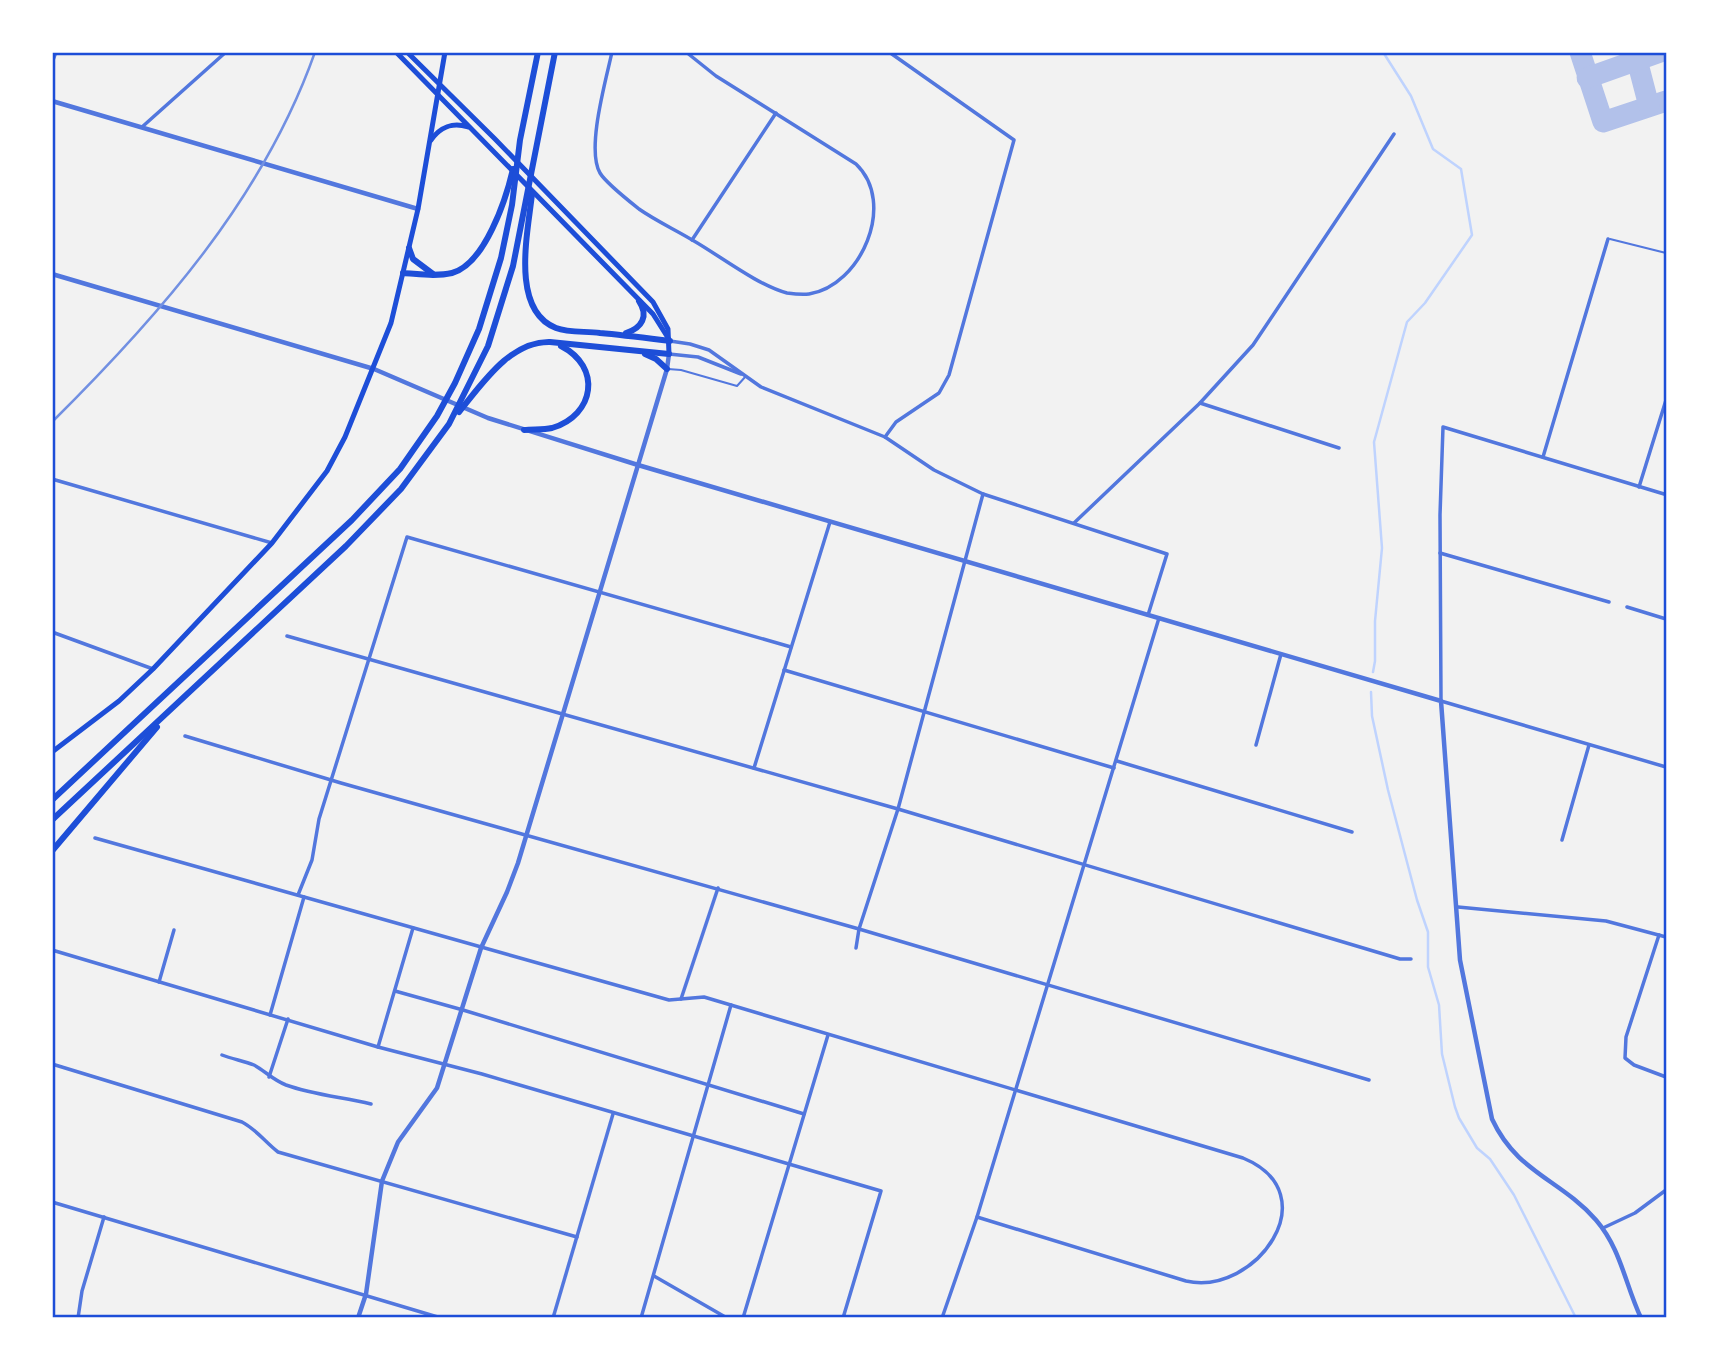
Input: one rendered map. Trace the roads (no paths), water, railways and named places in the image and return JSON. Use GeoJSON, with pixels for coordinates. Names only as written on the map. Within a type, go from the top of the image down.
{"type":"FeatureCollection","features":[{"type":"Feature","properties":{"kind":"highway"},"geometry":{"type":"LineString","coordinates":[[403,273],[453,273],[473,258],[489,234],[506,198],[538,52]]}},
{"type":"Feature","properties":{"kind":"highway"},"geometry":{"type":"LineString","coordinates":[[52,820],[374,518],[401,489],[472,389],[501,307],[526,219],[555,52]]}},
{"type":"Feature","properties":{"kind":"highway"},"geometry":{"type":"LineString","coordinates":[[52,800],[352,520],[400,469],[456,383],[479,329],[501,258],[512,205],[520,140]]}},
{"type":"Feature","properties":{"kind":"highway"},"geometry":{"type":"LineString","coordinates":[[526,219],[527,287],[536,313],[547,323],[559,329],[670,341]]}},
{"type":"Feature","properties":{"kind":"highway"},"geometry":{"type":"LineString","coordinates":[[409,248],[414,259],[434,275]]}},
{"type":"Feature","properties":{"kind":"highway"},"geometry":{"type":"LineString","coordinates":[[620,334],[640,326],[644,315],[639,301]]}},
{"type":"Feature","properties":{"kind":"highway"},"geometry":{"type":"LineString","coordinates":[[472,389],[508,358],[522,349],[544,342],[669,354]]}},
{"type":"Feature","properties":{"kind":"highway"},"geometry":{"type":"LineString","coordinates":[[524,430],[551,428],[572,417],[582,406],[588,382],[584,364],[573,352],[556,344]]}},
{"type":"Feature","properties":{"kind":"highway"},"geometry":{"type":"LineString","coordinates":[[633,351],[656,359],[667,369]]}},
{"type":"Feature","properties":{"kind":"highway"},"geometry":{"type":"LineString","coordinates":[[52,851],[174,706]]}},
{"type":"Feature","properties":{"kind":"main road"},"geometry":{"type":"LineString","coordinates":[[396,52],[653,314],[670,341]]}},
{"type":"Feature","properties":{"kind":"main road"},"geometry":{"type":"LineString","coordinates":[[407,52],[653,302],[665,322],[670,341],[669,354]]}},
{"type":"Feature","properties":{"kind":"main road"},"geometry":{"type":"LineString","coordinates":[[416,52],[438,52]]}},
{"type":"Feature","properties":{"kind":"main road"},"geometry":{"type":"LineString","coordinates":[[52,752],[119,701],[153,669],[272,543],[327,471],[345,438],[391,323],[418,209],[445,52]]}},
{"type":"Feature","properties":{"kind":"main road"},"geometry":{"type":"LineString","coordinates":[[428,146],[436,133],[449,126],[466,126],[476,133]]}},
{"type":"Feature","properties":{"kind":"street"},"geometry":{"type":"LineString","coordinates":[[52,63],[56,52]]}},
{"type":"Feature","properties":{"kind":"street"},"geometry":{"type":"LineString","coordinates":[[142,127],[226,52]]}},
{"type":"Feature","properties":{"kind":"street"},"geometry":{"type":"LineString","coordinates":[[612,52],[594,152],[600,173],[640,209],[764,283],[787,293],[804,294],[821,290],[844,274],[863,248],[874,222],[875,201],[870,180],[856,164],[716,76],[686,52]]}},
{"type":"Feature","properties":{"kind":"street"},"geometry":{"type":"LineString","coordinates":[[885,437],[896,422],[939,393],[949,375],[1014,140],[889,52]]}},
{"type":"Feature","properties":{"kind":"street"},"geometry":{"type":"LineString","coordinates":[[52,101],[418,209]]}},
{"type":"Feature","properties":{"kind":"street"},"geometry":{"type":"LineString","coordinates":[[692,240],[777,113]]}},
{"type":"Feature","properties":{"kind":"street"},"geometry":{"type":"LineString","coordinates":[[1074,523],[1200,403],[1253,345],[1394,134]]}},
{"type":"Feature","properties":{"kind":"street"},"geometry":{"type":"LineString","coordinates":[[1543,457],[1608,239]]}},
{"type":"Feature","properties":{"kind":"street"},"geometry":{"type":"LineString","coordinates":[[52,274],[374,369],[488,418],[638,465],[1667,768]]}},
{"type":"Feature","properties":{"kind":"street"},"geometry":{"type":"LineString","coordinates":[[670,341],[709,350],[777,395],[885,437],[934,470],[983,494],[1167,554],[1147,615]]}},
{"type":"Feature","properties":{"kind":"street"},"geometry":{"type":"LineString","coordinates":[[358,1318],[366,1294],[382,1181],[398,1142],[437,1088],[481,948],[508,892],[564,716],[667,369],[669,354],[698,357],[746,376]]}},
{"type":"Feature","properties":{"kind":"street"},"geometry":{"type":"LineString","coordinates":[[1639,487],[1667,400]]}},
{"type":"Feature","properties":{"kind":"street"},"geometry":{"type":"LineString","coordinates":[[1200,403],[1339,449]]}},
{"type":"Feature","properties":{"kind":"street"},"geometry":{"type":"LineString","coordinates":[[1641,1318],[1622,1262],[1603,1228],[1570,1195],[1518,1158],[1500,1135],[1492,1119],[1460,960],[1441,701],[1443,427],[1664,494]]}},
{"type":"Feature","properties":{"kind":"street"},"geometry":{"type":"LineString","coordinates":[[52,479],[272,543]]}},
{"type":"Feature","properties":{"kind":"street"},"geometry":{"type":"LineString","coordinates":[[856,948],[859,929],[898,809],[983,494]]}},
{"type":"Feature","properties":{"kind":"street"},"geometry":{"type":"LineString","coordinates":[[754,768],[830,520]]}},
{"type":"Feature","properties":{"kind":"street"},"geometry":{"type":"LineString","coordinates":[[298,895],[312,860],[319,819],[407,537],[791,647]]}},
{"type":"Feature","properties":{"kind":"street"},"geometry":{"type":"LineString","coordinates":[[1440,553],[1609,602]]}},
{"type":"Feature","properties":{"kind":"street"},"geometry":{"type":"LineString","coordinates":[[1627,607],[1667,619]]}},
{"type":"Feature","properties":{"kind":"street"},"geometry":{"type":"LineString","coordinates":[[942,1318],[977,1217],[1159,618]]}},
{"type":"Feature","properties":{"kind":"street"},"geometry":{"type":"LineString","coordinates":[[52,632],[153,669]]}},
{"type":"Feature","properties":{"kind":"street"},"geometry":{"type":"LineString","coordinates":[[287,636],[898,809],[1400,959],[1410,959]]}},
{"type":"Feature","properties":{"kind":"street"},"geometry":{"type":"LineString","coordinates":[[1256,746],[1281,654]]}},
{"type":"Feature","properties":{"kind":"street"},"geometry":{"type":"LineString","coordinates":[[784,670],[1115,768]]}},
{"type":"Feature","properties":{"kind":"street"},"geometry":{"type":"LineString","coordinates":[[185,736],[333,781],[718,888],[1369,1080]]}},
{"type":"Feature","properties":{"kind":"street"},"geometry":{"type":"LineString","coordinates":[[1562,840],[1589,744]]}},
{"type":"Feature","properties":{"kind":"street"},"geometry":{"type":"LineString","coordinates":[[1117,761],[1352,832]]}},
{"type":"Feature","properties":{"kind":"street"},"geometry":{"type":"LineString","coordinates":[[95,838],[669,1000],[704,997],[731,1004],[1252,1162],[1268,1173],[1283,1201],[1282,1222],[1272,1243],[1251,1264],[1230,1276],[1202,1283],[1186,1281],[977,1217]]}},
{"type":"Feature","properties":{"kind":"street"},"geometry":{"type":"LineString","coordinates":[[681,1000],[718,888]]}},
{"type":"Feature","properties":{"kind":"street"},"geometry":{"type":"LineString","coordinates":[[270,1015],[304,897]]}},
{"type":"Feature","properties":{"kind":"street"},"geometry":{"type":"LineString","coordinates":[[1458,907],[1606,921],[1667,937]]}},
{"type":"Feature","properties":{"kind":"street"},"geometry":{"type":"LineString","coordinates":[[378,1046],[414,928]]}},
{"type":"Feature","properties":{"kind":"street"},"geometry":{"type":"LineString","coordinates":[[159,982],[174,930]]}},
{"type":"Feature","properties":{"kind":"street"},"geometry":{"type":"LineString","coordinates":[[1659,935],[1626,1037],[1625,1058],[1634,1065],[1667,1077]]}},
{"type":"Feature","properties":{"kind":"street"},"geometry":{"type":"LineString","coordinates":[[52,950],[881,1191],[844,1318]]}},
{"type":"Feature","properties":{"kind":"street"},"geometry":{"type":"LineString","coordinates":[[395,991],[804,1114]]}},
{"type":"Feature","properties":{"kind":"street"},"geometry":{"type":"LineString","coordinates":[[641,1318],[731,1004]]}},
{"type":"Feature","properties":{"kind":"street"},"geometry":{"type":"LineString","coordinates":[[270,1077],[288,1019]]}},
{"type":"Feature","properties":{"kind":"street"},"geometry":{"type":"LineString","coordinates":[[743,1318],[828,1035]]}},
{"type":"Feature","properties":{"kind":"street"},"geometry":{"type":"LineString","coordinates":[[222,1055],[255,1065],[286,1085],[331,1098],[341,1097],[371,1104]]}},
{"type":"Feature","properties":{"kind":"street"},"geometry":{"type":"LineString","coordinates":[[52,1064],[242,1122],[256,1129],[278,1153],[577,1237]]}},
{"type":"Feature","properties":{"kind":"street"},"geometry":{"type":"LineString","coordinates":[[553,1318],[613,1114]]}},
{"type":"Feature","properties":{"kind":"street"},"geometry":{"type":"LineString","coordinates":[[1603,1228],[1635,1213],[1667,1189]]}},
{"type":"Feature","properties":{"kind":"street"},"geometry":{"type":"LineString","coordinates":[[52,1202],[441,1318]]}},
{"type":"Feature","properties":{"kind":"street"},"geometry":{"type":"LineString","coordinates":[[78,1318],[82,1291],[104,1217]]}},
{"type":"Feature","properties":{"kind":"street"},"geometry":{"type":"LineString","coordinates":[[653,1276],[727,1318]]}},
{"type":"Feature","properties":{"kind":"lane"},"geometry":{"type":"LineString","coordinates":[[1608,239],[1667,253]]}},
{"type":"Feature","properties":{"kind":"lane"},"geometry":{"type":"LineString","coordinates":[[667,369],[681,370],[737,386],[746,376]]}},
{"type":"Feature","properties":{"kind":"waterway"},"geometry":{"type":"LineString","coordinates":[[1373,672],[1382,548],[1374,442],[1407,322],[1425,303],[1472,235],[1461,169],[1433,149],[1411,96],[1383,52]]}},
{"type":"Feature","properties":{"kind":"waterway"},"geometry":{"type":"LineString","coordinates":[[1371,692],[1372,716],[1388,790],[1428,932],[1428,967],[1439,1005],[1442,1054],[1455,1107],[1477,1148],[1490,1159],[1514,1195],[1576,1318]]}},
{"type":"Feature","properties":{"kind":"railway"},"geometry":{"type":"LineString","coordinates":[[52,422],[169,296],[238,205],[268,156],[315,52]]}}]}
